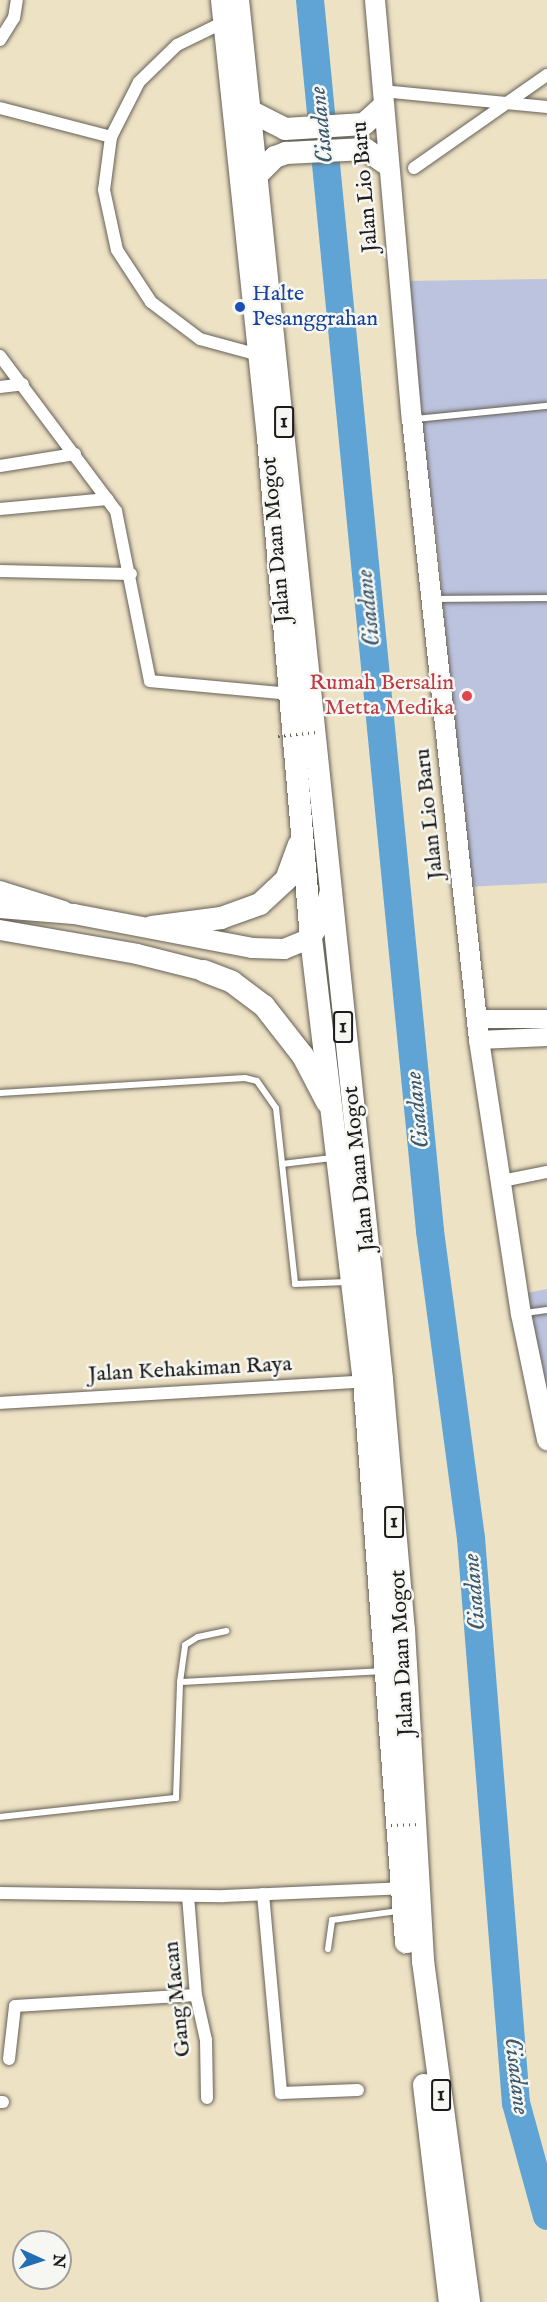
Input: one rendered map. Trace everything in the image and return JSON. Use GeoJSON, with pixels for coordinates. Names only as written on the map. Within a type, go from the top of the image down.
{"type":"FeatureCollection","features":[{"type":"Feature","properties":{"kind":"highway","name":"Jalan Daan Mogot"},"geometry":{"type":"LineString","coordinates":[[238,0],[258,174],[299,684],[302,832],[311,938],[354,1281],[373,1381],[387,1670],[408,1888],[469,2302]]}},
{"type":"Feature","properties":{"kind":"highway","name":"Jalan Daan Mogot"},"geometry":{"type":"LineString","coordinates":[[223,11],[259,355],[287,661],[299,684],[329,896],[373,1381],[404,1630],[408,1888],[402,1911],[450,2302]]}},
{"type":"Feature","properties":{"kind":"highway"},"geometry":{"type":"LineString","coordinates":[[252,112],[285,129],[364,124],[382,99]]}},
{"type":"Feature","properties":{"kind":"highway"},"geometry":{"type":"LineString","coordinates":[[258,174],[275,157],[286,153],[365,149],[388,165]]}},
{"type":"Feature","properties":{"kind":"highway"},"geometry":{"type":"LineString","coordinates":[[152,927],[221,918],[260,904],[286,880],[302,832]]}},
{"type":"Feature","properties":{"kind":"highway"},"geometry":{"type":"LineString","coordinates":[[204,971],[232,982],[270,1014],[303,1056],[334,1117]]}},
{"type":"Feature","properties":{"kind":"main road","name":"Jalan Lio Baru"},"geometry":{"type":"LineString","coordinates":[[375,0],[412,419],[476,1018],[521,1314],[547,1440]]}},
{"type":"Feature","properties":{"kind":"main road","name":"Jalan Daan Mogot"},"geometry":{"type":"LineString","coordinates":[[311,938],[324,916],[329,896]]}},
{"type":"Feature","properties":{"kind":"main road"},"geometry":{"type":"LineString","coordinates":[[0,908],[74,914],[270,950],[296,947],[311,938]]}},
{"type":"Feature","properties":{"kind":"main road"},"geometry":{"type":"LineString","coordinates":[[0,930],[136,954],[204,971]]}},
{"type":"Feature","properties":{"kind":"street"},"geometry":{"type":"LineString","coordinates":[[0,40],[14,18],[17,0]]}},
{"type":"Feature","properties":{"kind":"street"},"geometry":{"type":"LineString","coordinates":[[223,11],[177,45],[139,82],[111,137],[104,190],[117,250],[151,302],[200,339],[259,355]]}},
{"type":"Feature","properties":{"kind":"street"},"geometry":{"type":"LineString","coordinates":[[414,168],[547,75]]}},
{"type":"Feature","properties":{"kind":"street"},"geometry":{"type":"LineString","coordinates":[[382,99],[508,103],[547,107]]}},
{"type":"Feature","properties":{"kind":"street"},"geometry":{"type":"LineString","coordinates":[[0,108],[111,137]]}},
{"type":"Feature","properties":{"kind":"street"},"geometry":{"type":"LineString","coordinates":[[0,356],[75,453],[108,499],[122,526],[145,669],[150,681],[157,684],[299,684]]}},
{"type":"Feature","properties":{"kind":"street"},"geometry":{"type":"LineString","coordinates":[[0,387],[23,384]]}},
{"type":"Feature","properties":{"kind":"street"},"geometry":{"type":"LineString","coordinates":[[0,466],[75,453]]}},
{"type":"Feature","properties":{"kind":"street"},"geometry":{"type":"LineString","coordinates":[[0,509],[108,499]]}},
{"type":"Feature","properties":{"kind":"street"},"geometry":{"type":"LineString","coordinates":[[0,571],[130,574]]}},
{"type":"Feature","properties":{"kind":"street"},"geometry":{"type":"LineString","coordinates":[[0,890],[74,914]]}},
{"type":"Feature","properties":{"kind":"street"},"geometry":{"type":"LineString","coordinates":[[476,1018],[547,1019]]}},
{"type":"Feature","properties":{"kind":"street"},"geometry":{"type":"LineString","coordinates":[[479,1040],[547,1037]]}},
{"type":"Feature","properties":{"kind":"street"},"geometry":{"type":"LineString","coordinates":[[502,1181],[547,1172]]}},
{"type":"Feature","properties":{"kind":"street","name":"Jalan Kehakiman Raya"},"geometry":{"type":"LineString","coordinates":[[0,1403],[373,1381]]}},
{"type":"Feature","properties":{"kind":"street"},"geometry":{"type":"LineString","coordinates":[[0,1893],[188,1896],[408,1888]]}},
{"type":"Feature","properties":{"kind":"street"},"geometry":{"type":"LineString","coordinates":[[263,1894],[281,2093],[357,2090]]}},
{"type":"Feature","properties":{"kind":"street","name":"Gang Macan"},"geometry":{"type":"LineString","coordinates":[[188,1896],[196,1995],[206,2040],[207,2098]]}},
{"type":"Feature","properties":{"kind":"street"},"geometry":{"type":"LineString","coordinates":[[9,2059],[15,2006],[196,1995]]}},
{"type":"Feature","properties":{"kind":"lane"},"geometry":{"type":"LineString","coordinates":[[412,419],[547,406]]}},
{"type":"Feature","properties":{"kind":"lane"},"geometry":{"type":"LineString","coordinates":[[432,599],[547,598]]}},
{"type":"Feature","properties":{"kind":"lane"},"geometry":{"type":"LineString","coordinates":[[0,1093],[245,1078],[263,1085],[273,1099],[295,1284],[354,1281]]}},
{"type":"Feature","properties":{"kind":"lane"},"geometry":{"type":"LineString","coordinates":[[282,1164],[339,1158]]}},
{"type":"Feature","properties":{"kind":"lane"},"geometry":{"type":"LineString","coordinates":[[521,1314],[547,1310]]}},
{"type":"Feature","properties":{"kind":"lane"},"geometry":{"type":"LineString","coordinates":[[0,1817],[176,1797],[180,1682],[184,1646],[198,1637],[226,1631]]}},
{"type":"Feature","properties":{"kind":"lane"},"geometry":{"type":"LineString","coordinates":[[180,1682],[387,1670]]}},
{"type":"Feature","properties":{"kind":"lane"},"geometry":{"type":"LineString","coordinates":[[328,1949],[332,1920],[402,1911]]}},
{"type":"Feature","properties":{"kind":"path"},"geometry":{"type":"LineString","coordinates":[[279,736],[317,732]]}},
{"type":"Feature","properties":{"kind":"path"},"geometry":{"type":"LineString","coordinates":[[391,1825],[422,1824]]}},
{"type":"Feature","properties":{"kind":"shaded area"},"geometry":{"type":"Polygon","coordinates":[[[547,279],[547,883],[467,887],[439,558],[403,281],[547,279]]]}},
{"type":"Feature","properties":{"kind":"shaded area"},"geometry":{"type":"Polygon","coordinates":[[[547,1289],[547,1395],[522,1294],[547,1289]]]}},
{"type":"Feature","properties":{"kind":"waterway","name":"Cisadane"},"geometry":{"type":"LineString","coordinates":[[310,0],[430,1231],[471,1538],[516,2103],[547,2216]]}},
{"type":"Feature","properties":{"kind":"place","name":"Halte Pesanggrahan"},"geometry":{"type":"Point","coordinates":[240,307]}},
{"type":"Feature","properties":{"kind":"place","name":"Rumah Bersalin Metta Medika"},"geometry":{"type":"Point","coordinates":[467,696]}}]}
